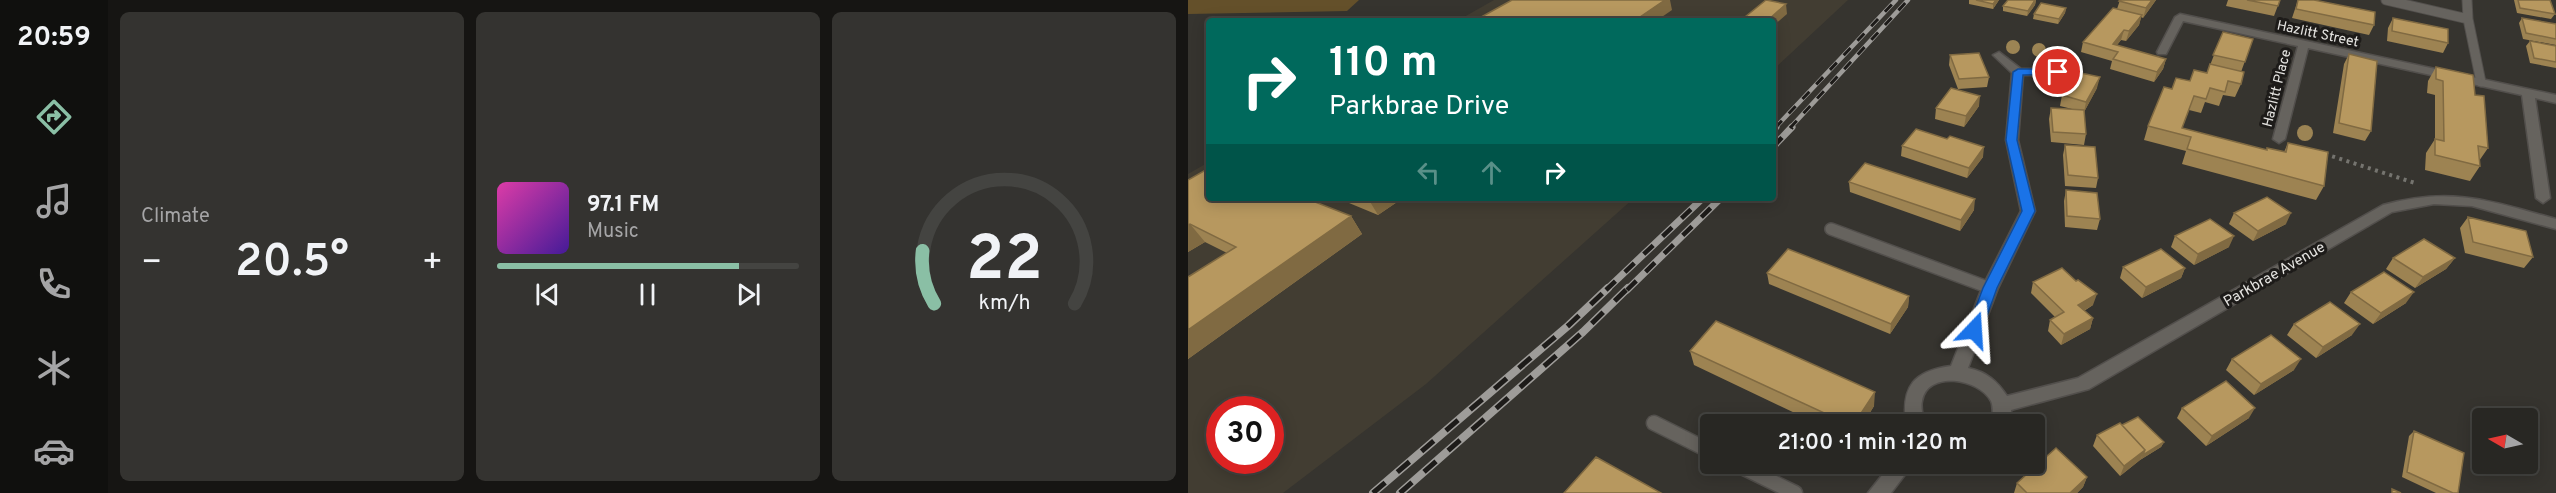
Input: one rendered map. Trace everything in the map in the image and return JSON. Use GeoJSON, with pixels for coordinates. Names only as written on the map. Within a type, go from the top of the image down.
{"type":"FeatureCollection","features":[{"type":"Feature","properties":{"kind":"street","name":"Hazlitt Street"},"geometry":{"type":"LineString","coordinates":[[2162,52],[2180,17],[2556,99]]}},
{"type":"Feature","properties":{"kind":"street","name":"Hazlitt Place"},"geometry":{"type":"LineString","coordinates":[[2279,139],[2303,45]]}},
{"type":"Feature","properties":{"kind":"street"},"geometry":{"type":"LineString","coordinates":[[1999,55],[2018,72],[2058,72]]}},
{"type":"Feature","properties":{"kind":"street"},"geometry":{"type":"LineString","coordinates":[[1958,372],[1990,288],[2028,211],[2012,140],[2018,72]]}},
{"type":"Feature","properties":{"kind":"street"},"geometry":{"type":"LineString","coordinates":[[2528,93],[2543,198]]}},
{"type":"Feature","properties":{"kind":"street","name":"Parkbrae Avenue"},"geometry":{"type":"LineString","coordinates":[[2002,405],[2083,384],[2388,208],[2434,199],[2472,201],[2556,224]]}},
{"type":"Feature","properties":{"kind":"street"},"geometry":{"type":"LineString","coordinates":[[1912,414],[1912,399],[1919,387],[1936,376],[1958,372],[1986,383],[1996,393],[2002,405],[2002,414]]}},
{"type":"Feature","properties":{"kind":"street"},"geometry":{"type":"LineString","coordinates":[[1878,493],[1894,474]]}},
{"type":"Feature","properties":{"kind":"lane"},"geometry":{"type":"LineString","coordinates":[[2386,0],[2468,19]]}},
{"type":"Feature","properties":{"kind":"lane"},"geometry":{"type":"LineString","coordinates":[[2467,0],[2468,19],[2481,82]]}},
{"type":"Feature","properties":{"kind":"lane"},"geometry":{"type":"LineString","coordinates":[[1831,229],[1990,288]]}},
{"type":"Feature","properties":{"kind":"lane"},"geometry":{"type":"LineString","coordinates":[[1654,423],[1700,446]]}},
{"type":"Feature","properties":{"kind":"lane"},"geometry":{"type":"LineString","coordinates":[[1756,474],[1795,493]]}},
{"type":"Feature","properties":{"kind":"path"},"geometry":{"type":"LineString","coordinates":[[2324,154],[2415,183]]}},
{"type":"Feature","properties":{"kind":"shaded area"},"geometry":{"type":"Polygon","coordinates":[[[1188,0],[1359,0],[1347,11],[1188,14],[1188,0]]]}},
{"type":"Feature","properties":{"kind":"shaded area"},"geometry":{"type":"Polygon","coordinates":[[[1494,0],[1848,0],[1776,67],[1776,18],[1462,18],[1494,0]]]}},
{"type":"Feature","properties":{"kind":"shaded area"},"geometry":{"type":"Polygon","coordinates":[[[1206,164],[1206,201],[1631,201],[1426,384],[1283,493],[1188,493],[1188,174],[1206,164]]]}},
{"type":"Feature","properties":{"kind":"building"},"geometry":{"type":"Polygon","coordinates":[[[1512,0],[1665,0],[1638,18],[1479,18],[1512,0]]]}},
{"type":"Feature","properties":{"kind":"building"},"geometry":{"type":"Polygon","coordinates":[[[1766,0],[1786,4],[1770,18],[1744,18],[1766,0]]]}},
{"type":"Feature","properties":{"kind":"building"},"geometry":{"type":"Polygon","coordinates":[[[1976,0],[1996,0],[1993,4],[1976,0]]]}},
{"type":"Feature","properties":{"kind":"building"},"geometry":{"type":"Polygon","coordinates":[[[2008,0],[2035,0],[2028,11],[2003,6],[2008,0]]]}},
{"type":"Feature","properties":{"kind":"building"},"geometry":{"type":"Polygon","coordinates":[[[2120,0],[2152,0],[2146,8],[2120,0]]]}},
{"type":"Feature","properties":{"kind":"building"},"geometry":{"type":"Polygon","coordinates":[[[2247,0],[2280,0],[2278,6],[2247,0]]]}},
{"type":"Feature","properties":{"kind":"building"},"geometry":{"type":"Polygon","coordinates":[[[2298,0],[2314,0],[2375,12],[2374,25],[2296,9],[2298,0]]]}},
{"type":"Feature","properties":{"kind":"building"},"geometry":{"type":"Polygon","coordinates":[[[2518,0],[2550,0],[2555,14],[2520,8],[2518,0]]]}},
{"type":"Feature","properties":{"kind":"building"},"geometry":{"type":"Polygon","coordinates":[[[2041,3],[2066,8],[2059,19],[2034,14],[2041,3]]]}},
{"type":"Feature","properties":{"kind":"building"},"geometry":{"type":"Polygon","coordinates":[[[2113,8],[2142,15],[2129,31],[2124,30],[2113,44],[2166,59],[2157,72],[2113,59],[2118,52],[2083,42],[2113,8]]]}},
{"type":"Feature","properties":{"kind":"building"},"geometry":{"type":"Polygon","coordinates":[[[2393,18],[2448,29],[2448,43],[2392,31],[2393,18]]]}},
{"type":"Feature","properties":{"kind":"building"},"geometry":{"type":"Polygon","coordinates":[[[2522,18],[2556,24],[2556,39],[2526,33],[2522,18]]]}},
{"type":"Feature","properties":{"kind":"building"},"geometry":{"type":"Polygon","coordinates":[[[2223,32],[2253,39],[2245,62],[2213,55],[2223,32]]]}},
{"type":"Feature","properties":{"kind":"building"},"geometry":{"type":"Polygon","coordinates":[[[2530,41],[2556,46],[2556,62],[2534,58],[2530,41]]]}},
{"type":"Feature","properties":{"kind":"building"},"geometry":{"type":"Polygon","coordinates":[[[1979,53],[1989,77],[1959,79],[1950,55],[1979,53]]]}},
{"type":"Feature","properties":{"kind":"building"},"geometry":{"type":"Polygon","coordinates":[[[2349,54],[2377,61],[2371,131],[2339,123],[2349,54]]]}},
{"type":"Feature","properties":{"kind":"building"},"geometry":{"type":"Polygon","coordinates":[[[2210,64],[2244,72],[2241,84],[2228,81],[2225,92],[2210,88],[2206,99],[2194,96],[2182,128],[2267,150],[2267,148],[2286,152],[2288,143],[2328,152],[2324,186],[2187,149],[2191,137],[2148,126],[2164,87],[2172,89],[2176,78],[2190,81],[2194,70],[2207,73],[2210,64]]]}},
{"type":"Feature","properties":{"kind":"building"},"geometry":{"type":"Polygon","coordinates":[[[2436,67],[2473,75],[2475,95],[2484,96],[2488,148],[2478,146],[2480,166],[2435,155],[2435,139],[2444,141],[2443,81],[2436,79],[2436,67]]]}},
{"type":"Feature","properties":{"kind":"building"},"geometry":{"type":"Polygon","coordinates":[[[2076,72],[2100,77],[2086,102],[2062,95],[2076,72]]]}},
{"type":"Feature","properties":{"kind":"building"},"geometry":{"type":"Polygon","coordinates":[[[1951,88],[1980,96],[1966,116],[1936,108],[1951,88]]]}},
{"type":"Feature","properties":{"kind":"building"},"geometry":{"type":"Polygon","coordinates":[[[2051,108],[2084,110],[2086,134],[2053,132],[2051,108]]]}},
{"type":"Feature","properties":{"kind":"building"},"geometry":{"type":"Polygon","coordinates":[[[1916,129],[1947,139],[1950,136],[1984,147],[1969,168],[1902,146],[1916,129]]]}},
{"type":"Feature","properties":{"kind":"building"},"geometry":{"type":"Polygon","coordinates":[[[2065,145],[2095,147],[2098,178],[2068,175],[2065,145]]]}},
{"type":"Feature","properties":{"kind":"building"},"geometry":{"type":"Polygon","coordinates":[[[1865,163],[1975,199],[1961,220],[1849,182],[1865,163]]]}},
{"type":"Feature","properties":{"kind":"building"},"geometry":{"type":"Polygon","coordinates":[[[1206,170],[1206,201],[1313,201],[1351,216],[1188,330],[1188,277],[1236,247],[1188,225],[1188,180],[1206,170]]]}},
{"type":"Feature","properties":{"kind":"building"},"geometry":{"type":"Polygon","coordinates":[[[2066,190],[2097,193],[2100,219],[2067,216],[2066,190]]]}},
{"type":"Feature","properties":{"kind":"building"},"geometry":{"type":"Polygon","coordinates":[[[2267,197],[2291,213],[2258,231],[2234,213],[2267,197]]]}},
{"type":"Feature","properties":{"kind":"building"},"geometry":{"type":"Polygon","coordinates":[[[2468,217],[2526,231],[2533,257],[2473,242],[2468,217]]]}},
{"type":"Feature","properties":{"kind":"building"},"geometry":{"type":"Polygon","coordinates":[[[2210,219],[2234,236],[2198,254],[2175,236],[2210,219]]]}},
{"type":"Feature","properties":{"kind":"building"},"geometry":{"type":"Polygon","coordinates":[[[2424,239],[2455,258],[2423,277],[2393,258],[2424,239]]]}},
{"type":"Feature","properties":{"kind":"building"},"geometry":{"type":"Polygon","coordinates":[[[1788,249],[1909,296],[1891,324],[1767,273],[1788,249]]]}},
{"type":"Feature","properties":{"kind":"building"},"geometry":{"type":"Polygon","coordinates":[[[2161,249],[2185,268],[2146,287],[2123,267],[2161,249]]]}},
{"type":"Feature","properties":{"kind":"building"},"geometry":{"type":"Polygon","coordinates":[[[2062,268],[2076,281],[2078,280],[2097,294],[2078,305],[2093,318],[2064,334],[2050,320],[2064,312],[2033,282],[2062,268]]]}},
{"type":"Feature","properties":{"kind":"building"},"geometry":{"type":"Polygon","coordinates":[[[2384,272],[2414,292],[2381,313],[2351,292],[2384,272]]]}},
{"type":"Feature","properties":{"kind":"building"},"geometry":{"type":"Polygon","coordinates":[[[2330,302],[2360,324],[2323,347],[2294,324],[2330,302]]]}},
{"type":"Feature","properties":{"kind":"building"},"geometry":{"type":"Polygon","coordinates":[[[1716,321],[1875,392],[1861,414],[1826,414],[1690,351],[1716,321]]]}},
{"type":"Feature","properties":{"kind":"building"},"geometry":{"type":"Polygon","coordinates":[[[2271,335],[2301,359],[2261,384],[2232,359],[2271,335]]]}},
{"type":"Feature","properties":{"kind":"building"},"geometry":{"type":"Polygon","coordinates":[[[2226,381],[2255,408],[2212,436],[2182,408],[2226,381]]]}},
{"type":"Feature","properties":{"kind":"building"},"geometry":{"type":"Polygon","coordinates":[[[2138,417],[2164,442],[2143,455],[2145,450],[2122,425],[2138,417]]]}},
{"type":"Feature","properties":{"kind":"building"},"geometry":{"type":"Polygon","coordinates":[[[2120,423],[2145,450],[2124,466],[2097,435],[2120,423]]]}},
{"type":"Feature","properties":{"kind":"building"},"geometry":{"type":"Polygon","coordinates":[[[2414,431],[2464,453],[2458,493],[2453,493],[2407,472],[2414,431]]]}},
{"type":"Feature","properties":{"kind":"building"},"geometry":{"type":"Polygon","coordinates":[[[2056,448],[2087,477],[2070,493],[2027,493],[2017,483],[2027,474],[2045,474],[2045,458],[2056,448]]]}},
{"type":"Feature","properties":{"kind":"building"},"geometry":{"type":"Polygon","coordinates":[[[1596,457],[1661,493],[1564,493],[1596,457]]]}},
{"type":"Feature","properties":{"kind":"railway"},"geometry":{"type":"LineString","coordinates":[[1776,127],[1896,0]]}},
{"type":"Feature","properties":{"kind":"railway"},"geometry":{"type":"LineString","coordinates":[[1790,128],[1908,0]]}},
{"type":"Feature","properties":{"kind":"railway"},"geometry":{"type":"LineString","coordinates":[[1776,144],[1792,127]]}},
{"type":"Feature","properties":{"kind":"railway"},"geometry":{"type":"LineString","coordinates":[[1606,290],[1700,201]]}},
{"type":"Feature","properties":{"kind":"railway"},"geometry":{"type":"LineString","coordinates":[[1627,290],[1718,201]]}},
{"type":"Feature","properties":{"kind":"railway"},"geometry":{"type":"LineString","coordinates":[[1373,493],[1569,325],[1608,288]]}},
{"type":"Feature","properties":{"kind":"railway"},"geometry":{"type":"LineString","coordinates":[[1400,493],[1583,332],[1628,288]]}},
{"type":"Feature","properties":{"kind":"route"},"geometry":{"type":"LineString","coordinates":[[1974,330],[1990,288],[2028,211],[2012,140],[2018,72],[2058,72]]}}]}
